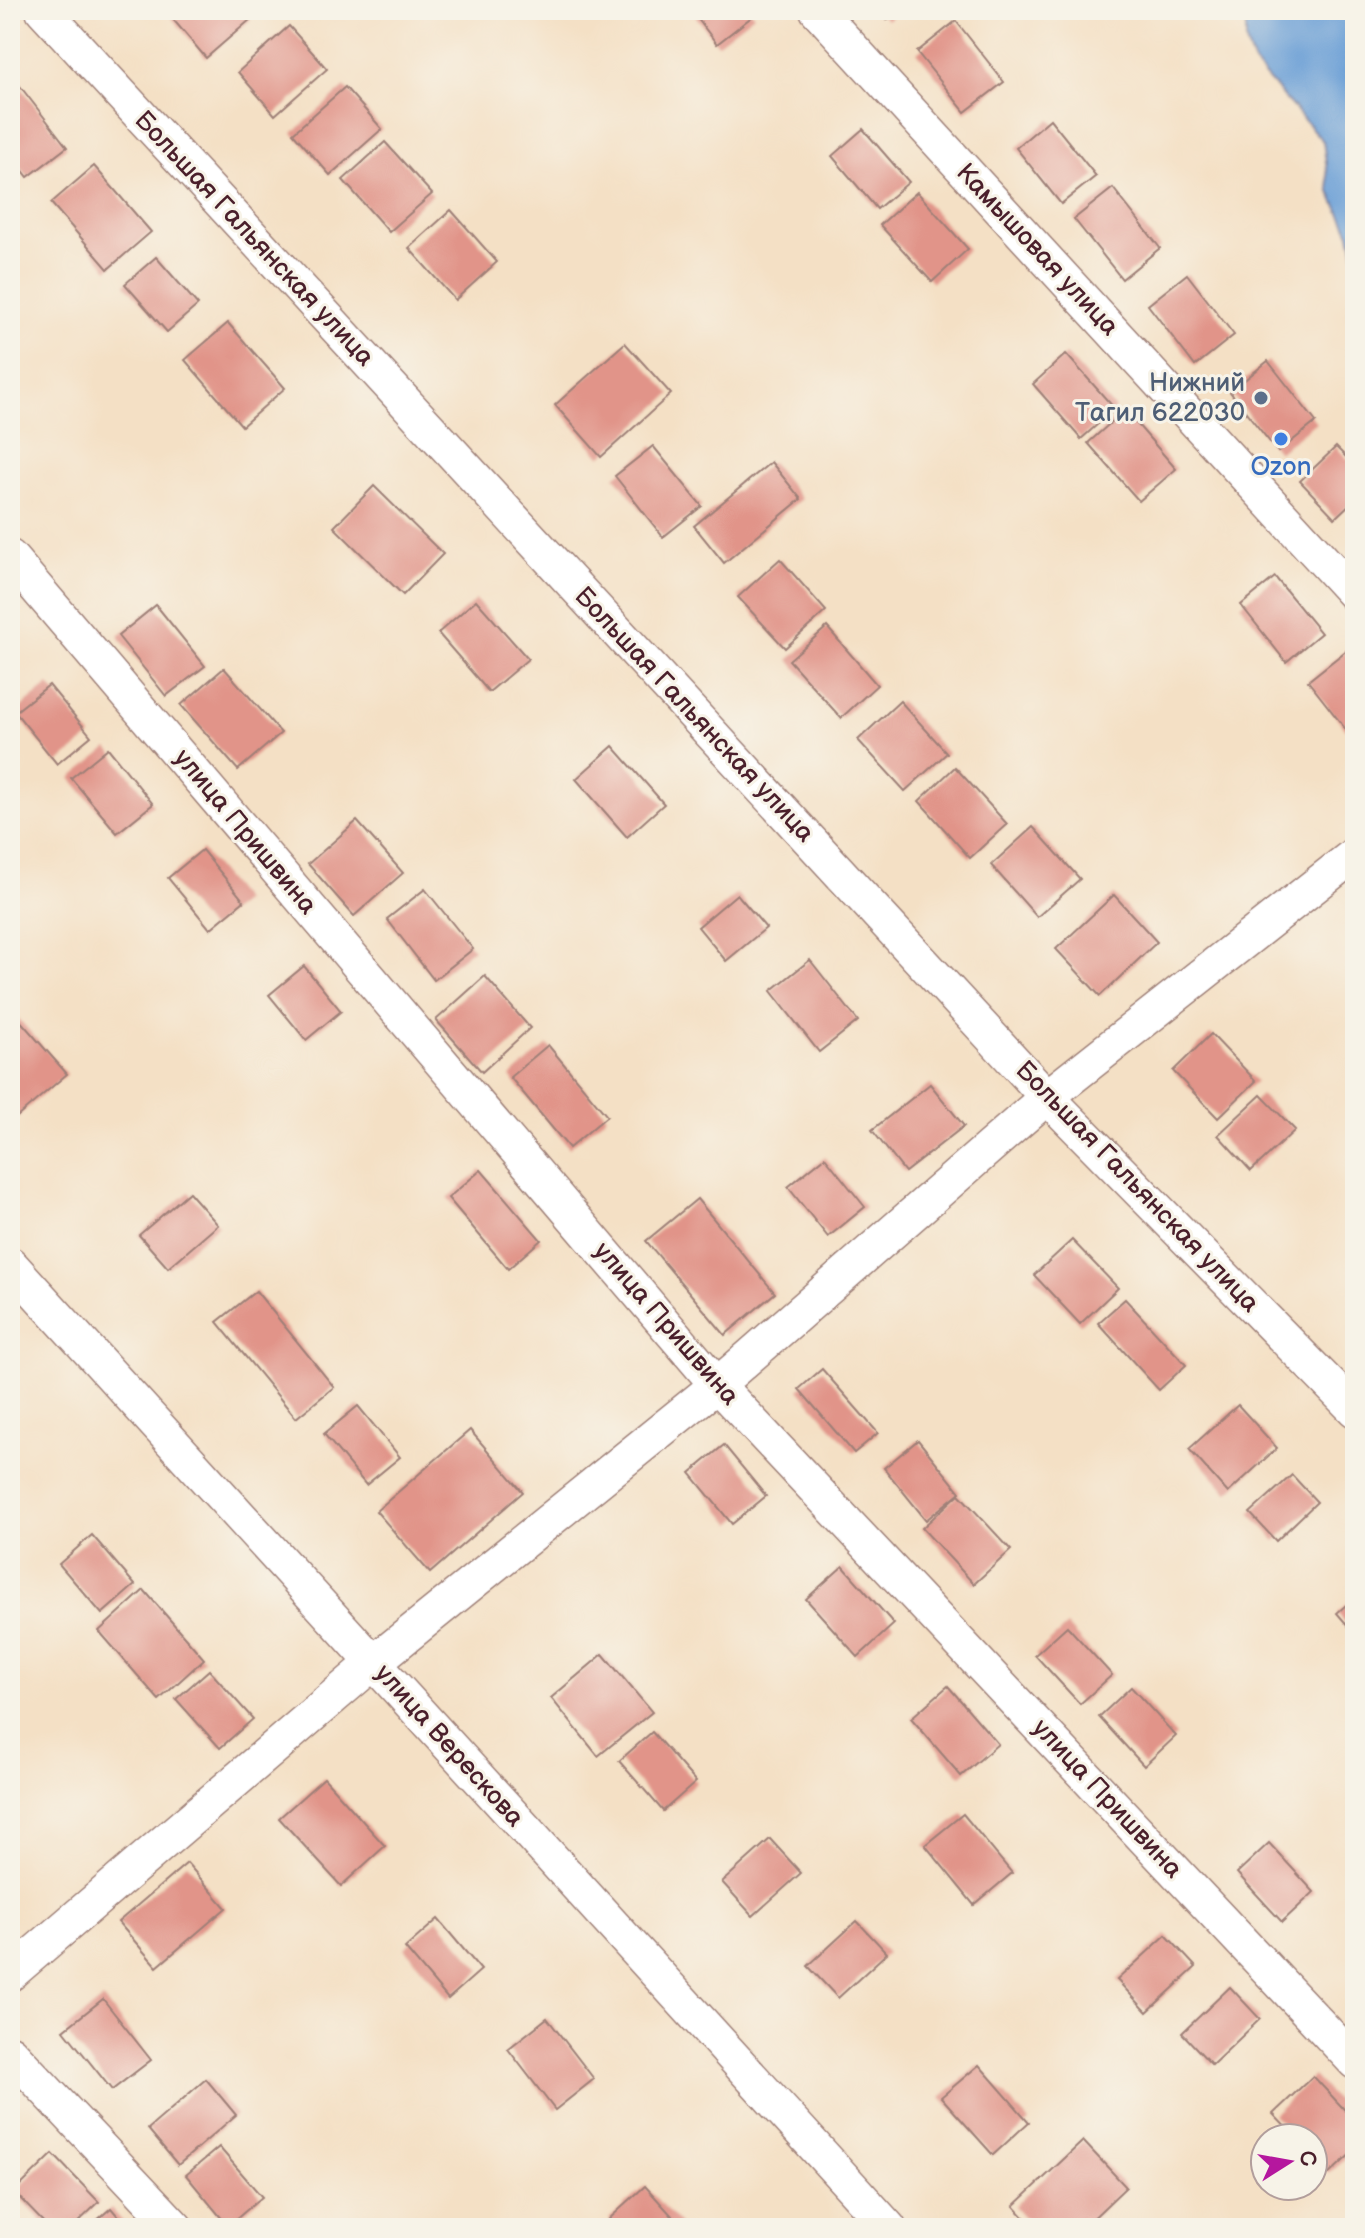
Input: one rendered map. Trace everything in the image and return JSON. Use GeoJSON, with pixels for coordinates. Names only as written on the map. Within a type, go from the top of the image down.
{"type":"FeatureCollection","features":[{"type":"Feature","properties":{"kind":"street","name":"Большая Гальянская улица"},"geometry":{"type":"LineString","coordinates":[[43,10],[1047,1097],[1355,1410]]}},
{"type":"Feature","properties":{"kind":"street","name":"Камышовая улица"},"geometry":{"type":"LineString","coordinates":[[817,10],[1355,595]]}},
{"type":"Feature","properties":{"kind":"street","name":"улица Пришвина"},"geometry":{"type":"LineString","coordinates":[[10,557],[717,1385],[1355,2062]]}},
{"type":"Feature","properties":{"kind":"street"},"geometry":{"type":"LineString","coordinates":[[10,1974],[373,1663],[717,1385],[1047,1097],[1355,854]]}},
{"type":"Feature","properties":{"kind":"street","name":"улица Верескова"},"geometry":{"type":"LineString","coordinates":[[10,1264],[889,2228]]}},
{"type":"Feature","properties":{"kind":"street"},"geometry":{"type":"LineString","coordinates":[[10,2052],[176,2228]]}},
{"type":"Feature","properties":{"kind":"water"},"geometry":{"type":"Polygon","coordinates":[[[1246,10],[1343,10],[1355,24],[1355,259],[1350,233],[1330,192],[1323,141],[1254,64],[1246,42],[1246,10]]]}},
{"type":"Feature","properties":{"kind":"building"},"geometry":{"type":"Polygon","coordinates":[[[165,10],[243,10],[251,19],[206,58],[165,10]]]}},
{"type":"Feature","properties":{"kind":"building"},"geometry":{"type":"Polygon","coordinates":[[[691,10],[750,10],[754,15],[717,44],[691,10]]]}},
{"type":"Feature","properties":{"kind":"building"},"geometry":{"type":"Polygon","coordinates":[[[877,10],[898,10],[887,20],[877,10]]]}},
{"type":"Feature","properties":{"kind":"building"},"geometry":{"type":"Polygon","coordinates":[[[956,21],[1004,82],[965,112],[917,52],[956,21]]]}},
{"type":"Feature","properties":{"kind":"building"},"geometry":{"type":"Polygon","coordinates":[[[289,26],[327,69],[275,115],[238,72],[289,26]]]}},
{"type":"Feature","properties":{"kind":"building"},"geometry":{"type":"Polygon","coordinates":[[[20,86],[67,147],[28,177],[10,154],[10,94],[20,86]]]}},
{"type":"Feature","properties":{"kind":"building"},"geometry":{"type":"Polygon","coordinates":[[[345,87],[382,129],[330,175],[293,133],[345,87]]]}},
{"type":"Feature","properties":{"kind":"building"},"geometry":{"type":"Polygon","coordinates":[[[1050,119],[1096,176],[1061,204],[1016,148],[1050,119]]]}},
{"type":"Feature","properties":{"kind":"building"},"geometry":{"type":"Polygon","coordinates":[[[863,129],[909,182],[877,209],[832,156],[863,129]]]}},
{"type":"Feature","properties":{"kind":"building"},"geometry":{"type":"Polygon","coordinates":[[[385,142],[432,194],[389,232],[343,180],[385,142]]]}},
{"type":"Feature","properties":{"kind":"building"},"geometry":{"type":"Polygon","coordinates":[[[94,166],[151,232],[108,269],[51,203],[94,166]]]}},
{"type":"Feature","properties":{"kind":"building"},"geometry":{"type":"Polygon","coordinates":[[[1113,188],[1160,248],[1122,279],[1074,219],[1113,188]]]}},
{"type":"Feature","properties":{"kind":"building"},"geometry":{"type":"Polygon","coordinates":[[[917,192],[968,249],[932,282],[880,225],[917,192]]]}},
{"type":"Feature","properties":{"kind":"building"},"geometry":{"type":"Polygon","coordinates":[[[451,210],[497,262],[455,300],[409,248],[451,210]]]}},
{"type":"Feature","properties":{"kind":"building"},"geometry":{"type":"Polygon","coordinates":[[[156,257],[198,305],[167,332],[125,284],[156,257]]]}},
{"type":"Feature","properties":{"kind":"building"},"geometry":{"type":"Polygon","coordinates":[[[1187,274],[1234,335],[1195,366],[1148,305],[1187,274]]]}},
{"type":"Feature","properties":{"kind":"building"},"geometry":{"type":"Polygon","coordinates":[[[228,323],[285,388],[242,426],[185,360],[228,323]]]}},
{"type":"Feature","properties":{"kind":"building"},"geometry":{"type":"Polygon","coordinates":[[[625,343],[671,394],[601,457],[555,405],[625,343]]]}},
{"type":"Feature","properties":{"kind":"building"},"geometry":{"type":"Polygon","coordinates":[[[1066,354],[1115,409],[1081,439],[1033,384],[1066,354]]]}},
{"type":"Feature","properties":{"kind":"building"},"geometry":{"type":"Polygon","coordinates":[[[1268,361],[1316,422],[1278,452],[1230,392],[1268,361]]]}},
{"type":"Feature","properties":{"kind":"building"},"geometry":{"type":"Polygon","coordinates":[[[1125,410],[1176,469],[1139,501],[1088,443],[1125,410]]]}},
{"type":"Feature","properties":{"kind":"building"},"geometry":{"type":"Polygon","coordinates":[[[653,446],[702,506],[663,537],[615,476],[653,446]]]}},
{"type":"Feature","properties":{"kind":"building"},"geometry":{"type":"Polygon","coordinates":[[[1336,447],[1355,466],[1355,499],[1335,518],[1300,481],[1336,447]]]}},
{"type":"Feature","properties":{"kind":"building"},"geometry":{"type":"Polygon","coordinates":[[[771,462],[801,499],[724,563],[694,526],[771,462]]]}},
{"type":"Feature","properties":{"kind":"building"},"geometry":{"type":"Polygon","coordinates":[[[374,486],[443,554],[403,595],[334,527],[374,486]]]}},
{"type":"Feature","properties":{"kind":"building"},"geometry":{"type":"Polygon","coordinates":[[[780,559],[826,611],[785,648],[738,597],[780,559]]]}},
{"type":"Feature","properties":{"kind":"building"},"geometry":{"type":"Polygon","coordinates":[[[1275,577],[1321,633],[1286,662],[1241,605],[1275,577]]]}},
{"type":"Feature","properties":{"kind":"building"},"geometry":{"type":"Polygon","coordinates":[[[476,600],[528,659],[489,692],[438,633],[476,600]]]}},
{"type":"Feature","properties":{"kind":"building"},"geometry":{"type":"Polygon","coordinates":[[[156,605],[205,666],[166,696],[118,636],[156,605]]]}},
{"type":"Feature","properties":{"kind":"building"},"geometry":{"type":"Polygon","coordinates":[[[827,627],[877,685],[841,718],[789,660],[827,627]]]}},
{"type":"Feature","properties":{"kind":"building"},"geometry":{"type":"Polygon","coordinates":[[[1347,650],[1355,661],[1355,741],[1308,681],[1347,650]]]}},
{"type":"Feature","properties":{"kind":"building"},"geometry":{"type":"Polygon","coordinates":[[[224,668],[281,733],[238,770],[181,705],[224,668]]]}},
{"type":"Feature","properties":{"kind":"building"},"geometry":{"type":"Polygon","coordinates":[[[49,685],[91,736],[57,764],[15,712],[49,685]]]}},
{"type":"Feature","properties":{"kind":"building"},"geometry":{"type":"Polygon","coordinates":[[[900,701],[947,753],[905,791],[858,740],[900,701]]]}},
{"type":"Feature","properties":{"kind":"building"},"geometry":{"type":"Polygon","coordinates":[[[613,746],[664,804],[627,837],[576,779],[613,746]]]}},
{"type":"Feature","properties":{"kind":"building"},"geometry":{"type":"Polygon","coordinates":[[[108,748],[153,804],[117,833],[71,778],[108,748]]]}},
{"type":"Feature","properties":{"kind":"building"},"geometry":{"type":"Polygon","coordinates":[[[955,767],[1007,824],[970,858],[919,801],[955,767]]]}},
{"type":"Feature","properties":{"kind":"building"},"geometry":{"type":"Polygon","coordinates":[[[357,821],[403,873],[354,916],[308,864],[357,821]]]}},
{"type":"Feature","properties":{"kind":"building"},"geometry":{"type":"Polygon","coordinates":[[[1033,827],[1080,879],[1037,917],[991,865],[1033,827]]]}},
{"type":"Feature","properties":{"kind":"building"},"geometry":{"type":"Polygon","coordinates":[[[202,850],[244,901],[210,929],[168,878],[202,850]]]}},
{"type":"Feature","properties":{"kind":"building"},"geometry":{"type":"Polygon","coordinates":[[[425,889],[473,949],[434,980],[387,919],[425,889]]]}},
{"type":"Feature","properties":{"kind":"building"},"geometry":{"type":"Polygon","coordinates":[[[737,894],[766,928],[726,961],[698,927],[737,894]]]}},
{"type":"Feature","properties":{"kind":"building"},"geometry":{"type":"Polygon","coordinates":[[[1114,895],[1157,942],[1100,996],[1056,949],[1114,895]]]}},
{"type":"Feature","properties":{"kind":"building"},"geometry":{"type":"Polygon","coordinates":[[[810,960],[858,1021],[819,1052],[771,991],[810,960]]]}},
{"type":"Feature","properties":{"kind":"building"},"geometry":{"type":"Polygon","coordinates":[[[304,966],[341,1011],[306,1040],[269,995],[304,966]]]}},
{"type":"Feature","properties":{"kind":"building"},"geometry":{"type":"Polygon","coordinates":[[[485,976],[530,1028],[482,1072],[436,1020],[485,976]]]}},
{"type":"Feature","properties":{"kind":"building"},"geometry":{"type":"Polygon","coordinates":[[[10,1009],[67,1074],[17,1117],[10,1110],[10,1009]]]}},
{"type":"Feature","properties":{"kind":"building"},"geometry":{"type":"Polygon","coordinates":[[[1211,1034],[1256,1081],[1218,1118],[1173,1071],[1211,1034]]]}},
{"type":"Feature","properties":{"kind":"building"},"geometry":{"type":"Polygon","coordinates":[[[548,1045],[607,1116],[569,1148],[510,1077],[548,1045]]]}},
{"type":"Feature","properties":{"kind":"building"},"geometry":{"type":"Polygon","coordinates":[[[930,1084],[964,1126],[905,1172],[872,1130],[930,1084]]]}},
{"type":"Feature","properties":{"kind":"building"},"geometry":{"type":"Polygon","coordinates":[[[1261,1095],[1295,1130],[1251,1171],[1218,1135],[1261,1095]]]}},
{"type":"Feature","properties":{"kind":"building"},"geometry":{"type":"Polygon","coordinates":[[[825,1157],[865,1207],[828,1237],[788,1187],[825,1157]]]}},
{"type":"Feature","properties":{"kind":"building"},"geometry":{"type":"Polygon","coordinates":[[[481,1170],[541,1240],[508,1269],[448,1198],[481,1170]]]}},
{"type":"Feature","properties":{"kind":"building"},"geometry":{"type":"Polygon","coordinates":[[[189,1192],[218,1225],[168,1268],[139,1235],[189,1192]]]}},
{"type":"Feature","properties":{"kind":"building"},"geometry":{"type":"Polygon","coordinates":[[[697,1199],[775,1293],[725,1335],[646,1241],[697,1199]]]}},
{"type":"Feature","properties":{"kind":"building"},"geometry":{"type":"Polygon","coordinates":[[[1072,1240],[1118,1288],[1080,1324],[1034,1275],[1072,1240]]]}},
{"type":"Feature","properties":{"kind":"building"},"geometry":{"type":"Polygon","coordinates":[[[256,1291],[334,1387],[296,1418],[217,1322],[256,1291]]]}},
{"type":"Feature","properties":{"kind":"building"},"geometry":{"type":"Polygon","coordinates":[[[1125,1299],[1186,1365],[1159,1390],[1098,1323],[1125,1299]]]}},
{"type":"Feature","properties":{"kind":"building"},"geometry":{"type":"Polygon","coordinates":[[[822,1369],[878,1433],[854,1453],[799,1389],[822,1369]]]}},
{"type":"Feature","properties":{"kind":"building"},"geometry":{"type":"Polygon","coordinates":[[[1238,1405],[1277,1448],[1228,1493],[1189,1449],[1238,1405]]]}},
{"type":"Feature","properties":{"kind":"building"},"geometry":{"type":"Polygon","coordinates":[[[358,1406],[400,1457],[366,1485],[324,1434],[358,1406]]]}},
{"type":"Feature","properties":{"kind":"building"},"geometry":{"type":"Polygon","coordinates":[[[470,1430],[523,1492],[430,1573],[376,1511],[470,1430]]]}},
{"type":"Feature","properties":{"kind":"building"},"geometry":{"type":"Polygon","coordinates":[[[918,1440],[960,1492],[926,1520],[884,1468],[918,1440]]]}},
{"type":"Feature","properties":{"kind":"building"},"geometry":{"type":"Polygon","coordinates":[[[724,1445],[766,1496],[732,1524],[690,1473],[724,1445]]]}},
{"type":"Feature","properties":{"kind":"building"},"geometry":{"type":"Polygon","coordinates":[[[1292,1475],[1317,1502],[1276,1541],[1250,1513],[1292,1475]]]}},
{"type":"Feature","properties":{"kind":"building"},"geometry":{"type":"Polygon","coordinates":[[[959,1494],[1011,1550],[974,1584],[922,1528],[959,1494]]]}},
{"type":"Feature","properties":{"kind":"building"},"geometry":{"type":"Polygon","coordinates":[[[92,1535],[135,1585],[102,1614],[59,1564],[92,1535]]]}},
{"type":"Feature","properties":{"kind":"building"},"geometry":{"type":"Polygon","coordinates":[[[843,1566],[894,1624],[858,1657],[806,1599],[843,1566]]]}},
{"type":"Feature","properties":{"kind":"building"},"geometry":{"type":"Polygon","coordinates":[[[144,1590],[204,1659],[159,1700],[99,1631],[144,1590]]]}},
{"type":"Feature","properties":{"kind":"building"},"geometry":{"type":"Polygon","coordinates":[[[1355,1597],[1355,1634],[1337,1613],[1355,1597]]]}},
{"type":"Feature","properties":{"kind":"building"},"geometry":{"type":"Polygon","coordinates":[[[1067,1626],[1112,1675],[1080,1704],[1035,1655],[1067,1626]]]}},
{"type":"Feature","properties":{"kind":"building"},"geometry":{"type":"Polygon","coordinates":[[[603,1654],[652,1712],[598,1756],[551,1698],[603,1654]]]}},
{"type":"Feature","properties":{"kind":"building"},"geometry":{"type":"Polygon","coordinates":[[[209,1670],[253,1719],[220,1748],[176,1699],[209,1670]]]}},
{"type":"Feature","properties":{"kind":"building"},"geometry":{"type":"Polygon","coordinates":[[[948,1686],[998,1744],[961,1776],[911,1718],[948,1686]]]}},
{"type":"Feature","properties":{"kind":"building"},"geometry":{"type":"Polygon","coordinates":[[[1131,1687],[1176,1736],[1144,1766],[1099,1717],[1131,1687]]]}},
{"type":"Feature","properties":{"kind":"building"},"geometry":{"type":"Polygon","coordinates":[[[652,1732],[696,1782],[663,1811],[619,1761],[652,1732]]]}},
{"type":"Feature","properties":{"kind":"building"},"geometry":{"type":"Polygon","coordinates":[[[324,1778],[385,1846],[341,1886],[279,1818],[324,1778]]]}},
{"type":"Feature","properties":{"kind":"building"},"geometry":{"type":"Polygon","coordinates":[[[963,1814],[1012,1873],[974,1905],[925,1845],[963,1814]]]}},
{"type":"Feature","properties":{"kind":"building"},"geometry":{"type":"Polygon","coordinates":[[[770,1839],[801,1873],[753,1916],[722,1882],[770,1839]]]}},
{"type":"Feature","properties":{"kind":"building"},"geometry":{"type":"Polygon","coordinates":[[[1269,1843],[1314,1892],[1282,1922],[1237,1873],[1269,1843]]]}},
{"type":"Feature","properties":{"kind":"building"},"geometry":{"type":"Polygon","coordinates":[[[187,1863],[226,1908],[157,1967],[118,1922],[187,1863]]]}},
{"type":"Feature","properties":{"kind":"building"},"geometry":{"type":"Polygon","coordinates":[[[438,1919],[481,1970],[448,1999],[405,1948],[438,1919]]]}},
{"type":"Feature","properties":{"kind":"building"},"geometry":{"type":"Polygon","coordinates":[[[857,1921],[887,1953],[838,1998],[808,1966],[857,1921]]]}},
{"type":"Feature","properties":{"kind":"building"},"geometry":{"type":"Polygon","coordinates":[[[1166,1935],[1196,1967],[1147,2012],[1117,1980],[1166,1935]]]}},
{"type":"Feature","properties":{"kind":"building"},"geometry":{"type":"Polygon","coordinates":[[[1230,1987],[1260,2019],[1212,2065],[1182,2033],[1230,1987]]]}},
{"type":"Feature","properties":{"kind":"building"},"geometry":{"type":"Polygon","coordinates":[[[103,1999],[151,2060],[112,2090],[64,2030],[103,1999]]]}},
{"type":"Feature","properties":{"kind":"building"},"geometry":{"type":"Polygon","coordinates":[[[547,2018],[594,2079],[555,2110],[508,2049],[547,2018]]]}},
{"type":"Feature","properties":{"kind":"building"},"geometry":{"type":"Polygon","coordinates":[[[979,2065],[1029,2122],[993,2155],[941,2097],[979,2065]]]}},
{"type":"Feature","properties":{"kind":"building"},"geometry":{"type":"Polygon","coordinates":[[[1313,2076],[1355,2121],[1355,2150],[1329,2174],[1329,2122],[1281,2122],[1273,2114],[1313,2076]]]}},
{"type":"Feature","properties":{"kind":"building"},"geometry":{"type":"Polygon","coordinates":[[[206,2079],[236,2115],[178,2165],[148,2129],[206,2079]]]}},
{"type":"Feature","properties":{"kind":"building"},"geometry":{"type":"Polygon","coordinates":[[[1083,2141],[1126,2187],[1083,2228],[1034,2228],[1014,2206],[1083,2141]]]}},
{"type":"Feature","properties":{"kind":"building"},"geometry":{"type":"Polygon","coordinates":[[[219,2147],[262,2197],[228,2226],[186,2175],[219,2147]]]}},
{"type":"Feature","properties":{"kind":"building"},"geometry":{"type":"Polygon","coordinates":[[[53,2154],[99,2202],[72,2228],[49,2228],[14,2192],[53,2154]]]}},
{"type":"Feature","properties":{"kind":"building"},"geometry":{"type":"Polygon","coordinates":[[[645,2186],[683,2228],[617,2228],[609,2219],[645,2186]]]}},
{"type":"Feature","properties":{"kind":"building"},"geometry":{"type":"Polygon","coordinates":[[[111,2208],[128,2228],[88,2228],[111,2208]]]}},
{"type":"Feature","properties":{"kind":"place","name":"Нижний Тагил 622030"},"geometry":{"type":"Point","coordinates":[1261,398]}},
{"type":"Feature","properties":{"kind":"place","name":"Ozon"},"geometry":{"type":"Point","coordinates":[1281,439]}}]}
